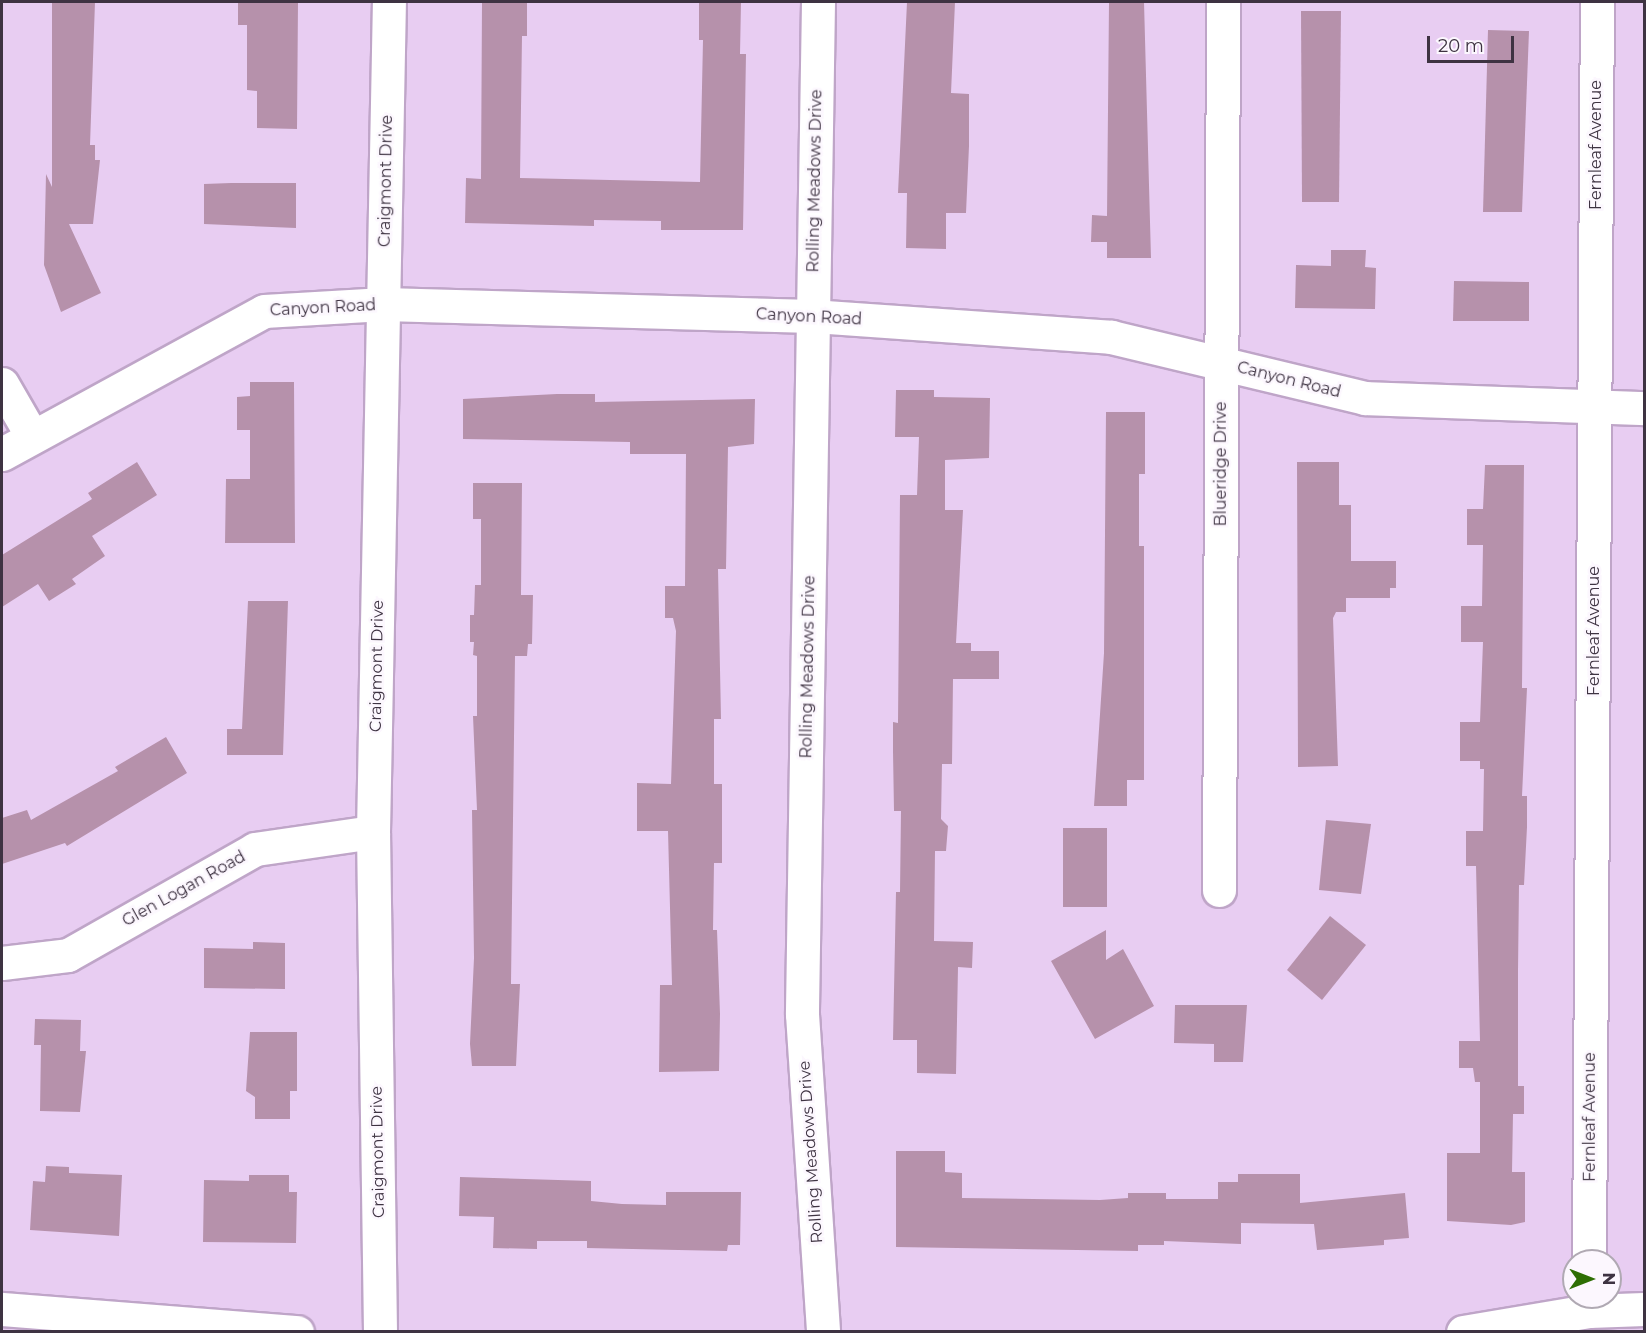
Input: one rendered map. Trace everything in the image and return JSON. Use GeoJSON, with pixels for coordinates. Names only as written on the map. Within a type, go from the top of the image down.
{"type":"FeatureCollection","features":[{"type":"Feature","properties":{"kind":"street","name":"Craigmont Drive"},"geometry":{"type":"LineString","coordinates":[[380,1332],[373,832],[389,2]]}},
{"type":"Feature","properties":{"kind":"street","name":"Rolling Meadows Drive"},"geometry":{"type":"LineString","coordinates":[[818,2],[802,1014],[823,1332]]}},
{"type":"Feature","properties":{"kind":"street","name":"Blueridge Drive"},"geometry":{"type":"LineString","coordinates":[[1219,890],[1223,2]]}},
{"type":"Feature","properties":{"kind":"street","name":"Fernleaf Avenue"},"geometry":{"type":"LineString","coordinates":[[1589,1249],[1597,2]]}},
{"type":"Feature","properties":{"kind":"street","name":"Canyon Road"},"geometry":{"type":"LineString","coordinates":[[2,453],[264,311],[384,304],[813,316],[1111,337],[1365,398],[1644,408]]}},
{"type":"Feature","properties":{"kind":"street"},"geometry":{"type":"LineString","coordinates":[[2,384],[32,436]]}},
{"type":"Feature","properties":{"kind":"street","name":"Glen Logan Road"},"geometry":{"type":"LineString","coordinates":[[2,963],[68,955],[255,849],[373,832]]}},
{"type":"Feature","properties":{"kind":"street"},"geometry":{"type":"LineString","coordinates":[[2,1309],[297,1332]]}},
{"type":"Feature","properties":{"kind":"street"},"geometry":{"type":"LineString","coordinates":[[1463,1332],[1589,1313],[1644,1309]]}},
{"type":"Feature","properties":{"kind":"building"},"geometry":{"type":"Polygon","coordinates":[[[52,2],[95,2],[90,145],[95,145],[95,160],[100,160],[93,224],[69,224],[101,293],[61,312],[44,265],[46,174],[52,187],[52,2]]]}},
{"type":"Feature","properties":{"kind":"building"},"geometry":{"type":"Polygon","coordinates":[[[238,2],[298,2],[297,129],[257,128],[257,91],[247,90],[247,25],[238,25],[238,2]]]}},
{"type":"Feature","properties":{"kind":"building"},"geometry":{"type":"Polygon","coordinates":[[[482,2],[527,2],[527,36],[522,36],[520,178],[700,182],[703,40],[699,40],[699,2],[741,2],[740,54],[746,54],[743,230],[661,230],[661,221],[594,220],[594,226],[465,223],[466,178],[481,179],[482,2]]]}},
{"type":"Feature","properties":{"kind":"building"},"geometry":{"type":"Polygon","coordinates":[[[907,2],[955,2],[951,93],[969,94],[969,146],[966,213],[946,213],[946,249],[906,248],[907,193],[898,193],[907,2]]]}},
{"type":"Feature","properties":{"kind":"building"},"geometry":{"type":"Polygon","coordinates":[[[1109,2],[1144,2],[1151,258],[1107,258],[1107,242],[1091,242],[1092,215],[1107,216],[1109,2]]]}},
{"type":"Feature","properties":{"kind":"building"},"geometry":{"type":"Polygon","coordinates":[[[1301,11],[1341,11],[1339,202],[1302,202],[1301,11]]]}},
{"type":"Feature","properties":{"kind":"building"},"geometry":{"type":"Polygon","coordinates":[[[1488,30],[1529,31],[1522,212],[1483,212],[1488,30]]]}},
{"type":"Feature","properties":{"kind":"building"},"geometry":{"type":"Polygon","coordinates":[[[296,183],[296,228],[204,224],[204,184],[296,183]]]}},
{"type":"Feature","properties":{"kind":"building"},"geometry":{"type":"Polygon","coordinates":[[[1331,250],[1366,250],[1365,267],[1376,268],[1375,309],[1295,308],[1296,265],[1331,266],[1331,250]]]}},
{"type":"Feature","properties":{"kind":"building"},"geometry":{"type":"Polygon","coordinates":[[[1454,281],[1529,282],[1529,321],[1453,321],[1454,281]]]}},
{"type":"Feature","properties":{"kind":"building"},"geometry":{"type":"Polygon","coordinates":[[[250,382],[294,382],[295,543],[225,543],[226,479],[250,479],[250,430],[237,430],[237,397],[250,396],[250,382]]]}},
{"type":"Feature","properties":{"kind":"building"},"geometry":{"type":"Polygon","coordinates":[[[896,390],[934,390],[934,397],[990,398],[989,458],[945,460],[945,510],[963,510],[956,643],[971,643],[971,651],[999,651],[999,679],[953,679],[952,764],[942,764],[941,819],[948,826],[946,851],[935,851],[934,941],[973,942],[972,968],[958,967],[956,1074],[917,1073],[917,1040],[893,1040],[896,892],[900,892],[901,811],[894,811],[893,722],[898,723],[900,495],[917,495],[919,437],[895,437],[896,390]]]}},
{"type":"Feature","properties":{"kind":"building"},"geometry":{"type":"Polygon","coordinates":[[[595,394],[595,402],[755,399],[754,444],[728,447],[726,569],[718,569],[721,719],[714,719],[714,784],[722,784],[722,863],[714,863],[713,930],[717,930],[720,1014],[719,1071],[659,1072],[660,985],[672,985],[668,831],[637,831],[637,783],[671,784],[676,631],[673,618],[665,618],[665,586],[685,586],[686,454],[630,454],[630,442],[463,439],[463,399],[595,394]]]}},
{"type":"Feature","properties":{"kind":"building"},"geometry":{"type":"Polygon","coordinates":[[[1106,412],[1145,412],[1145,474],[1139,474],[1139,546],[1144,546],[1144,780],[1127,780],[1127,806],[1094,806],[1104,653],[1106,412]]]}},
{"type":"Feature","properties":{"kind":"building"},"geometry":{"type":"Polygon","coordinates":[[[137,462],[157,495],[92,536],[105,556],[72,579],[76,584],[49,601],[38,584],[2,607],[2,555],[92,499],[88,493],[137,462]]]}},
{"type":"Feature","properties":{"kind":"building"},"geometry":{"type":"Polygon","coordinates":[[[1297,462],[1339,462],[1339,505],[1351,505],[1351,561],[1396,561],[1396,588],[1390,588],[1390,598],[1346,598],[1346,612],[1336,612],[1333,618],[1338,766],[1298,767],[1297,462]]]}},
{"type":"Feature","properties":{"kind":"building"},"geometry":{"type":"Polygon","coordinates":[[[1485,465],[1524,465],[1522,688],[1527,688],[1522,796],[1527,796],[1527,827],[1524,885],[1519,885],[1518,1086],[1524,1086],[1524,1114],[1513,1114],[1512,1172],[1525,1172],[1525,1222],[1511,1225],[1447,1221],[1447,1153],[1480,1153],[1480,1082],[1475,1082],[1473,1068],[1459,1068],[1459,1041],[1480,1041],[1476,866],[1466,866],[1466,831],[1483,831],[1484,769],[1480,769],[1480,761],[1460,761],[1460,722],[1480,722],[1483,642],[1461,642],[1461,606],[1482,606],[1483,545],[1467,545],[1467,509],[1483,509],[1485,465]]]}},
{"type":"Feature","properties":{"kind":"building"},"geometry":{"type":"Polygon","coordinates":[[[473,483],[522,483],[521,595],[533,595],[532,644],[528,644],[527,656],[515,656],[511,984],[520,984],[516,1066],[472,1066],[470,1044],[474,958],[472,810],[477,810],[473,716],[477,716],[477,656],[473,655],[474,642],[470,642],[470,615],[474,615],[475,585],[481,585],[481,519],[473,519],[473,483]]]}},
{"type":"Feature","properties":{"kind":"building"},"geometry":{"type":"Polygon","coordinates":[[[248,601],[288,601],[283,755],[227,755],[227,729],[242,729],[248,601]]]}},
{"type":"Feature","properties":{"kind":"building"},"geometry":{"type":"Polygon","coordinates":[[[166,737],[187,773],[67,846],[65,843],[2,864],[2,818],[27,810],[31,820],[118,771],[115,767],[166,737]]]}},
{"type":"Feature","properties":{"kind":"building"},"geometry":{"type":"Polygon","coordinates":[[[1326,820],[1371,824],[1361,894],[1319,890],[1326,820]]]}},
{"type":"Feature","properties":{"kind":"building"},"geometry":{"type":"Polygon","coordinates":[[[1063,828],[1107,828],[1107,907],[1063,907],[1063,828]]]}},
{"type":"Feature","properties":{"kind":"building"},"geometry":{"type":"Polygon","coordinates":[[[1330,916],[1366,945],[1322,1000],[1287,970],[1330,916]]]}},
{"type":"Feature","properties":{"kind":"building"},"geometry":{"type":"Polygon","coordinates":[[[1106,930],[1106,960],[1123,949],[1154,1006],[1095,1039],[1051,961],[1106,930]]]}},
{"type":"Feature","properties":{"kind":"building"},"geometry":{"type":"Polygon","coordinates":[[[253,942],[285,943],[285,989],[204,988],[204,948],[253,949],[253,942]]]}},
{"type":"Feature","properties":{"kind":"building"},"geometry":{"type":"Polygon","coordinates":[[[1175,1005],[1247,1005],[1243,1062],[1214,1062],[1214,1044],[1174,1043],[1175,1005]]]}},
{"type":"Feature","properties":{"kind":"building"},"geometry":{"type":"Polygon","coordinates":[[[35,1019],[81,1020],[80,1051],[86,1051],[80,1112],[40,1111],[41,1045],[34,1045],[35,1019]]]}},
{"type":"Feature","properties":{"kind":"building"},"geometry":{"type":"Polygon","coordinates":[[[250,1032],[297,1032],[297,1091],[290,1091],[290,1119],[255,1119],[255,1097],[246,1091],[250,1032]]]}},
{"type":"Feature","properties":{"kind":"building"},"geometry":{"type":"Polygon","coordinates":[[[896,1151],[945,1151],[945,1172],[962,1173],[962,1198],[1100,1200],[1128,1198],[1128,1193],[1166,1193],[1166,1199],[1218,1199],[1218,1182],[1238,1182],[1238,1174],[1300,1174],[1300,1203],[1405,1193],[1409,1238],[1384,1240],[1384,1245],[1317,1250],[1314,1224],[1241,1223],[1241,1244],[1164,1241],[1164,1245],[1138,1245],[1138,1251],[896,1247],[896,1151]]]}},
{"type":"Feature","properties":{"kind":"building"},"geometry":{"type":"Polygon","coordinates":[[[46,1166],[69,1167],[69,1173],[122,1175],[119,1236],[30,1230],[33,1181],[45,1182],[46,1166]]]}},
{"type":"Feature","properties":{"kind":"building"},"geometry":{"type":"Polygon","coordinates":[[[249,1175],[289,1175],[289,1192],[297,1192],[296,1243],[203,1242],[204,1180],[249,1181],[249,1175]]]}},
{"type":"Feature","properties":{"kind":"building"},"geometry":{"type":"Polygon","coordinates":[[[460,1177],[591,1181],[591,1201],[622,1204],[666,1205],[666,1192],[741,1192],[740,1245],[728,1245],[727,1251],[587,1248],[587,1241],[537,1241],[537,1249],[493,1248],[494,1217],[459,1216],[460,1177]]]}}]}
